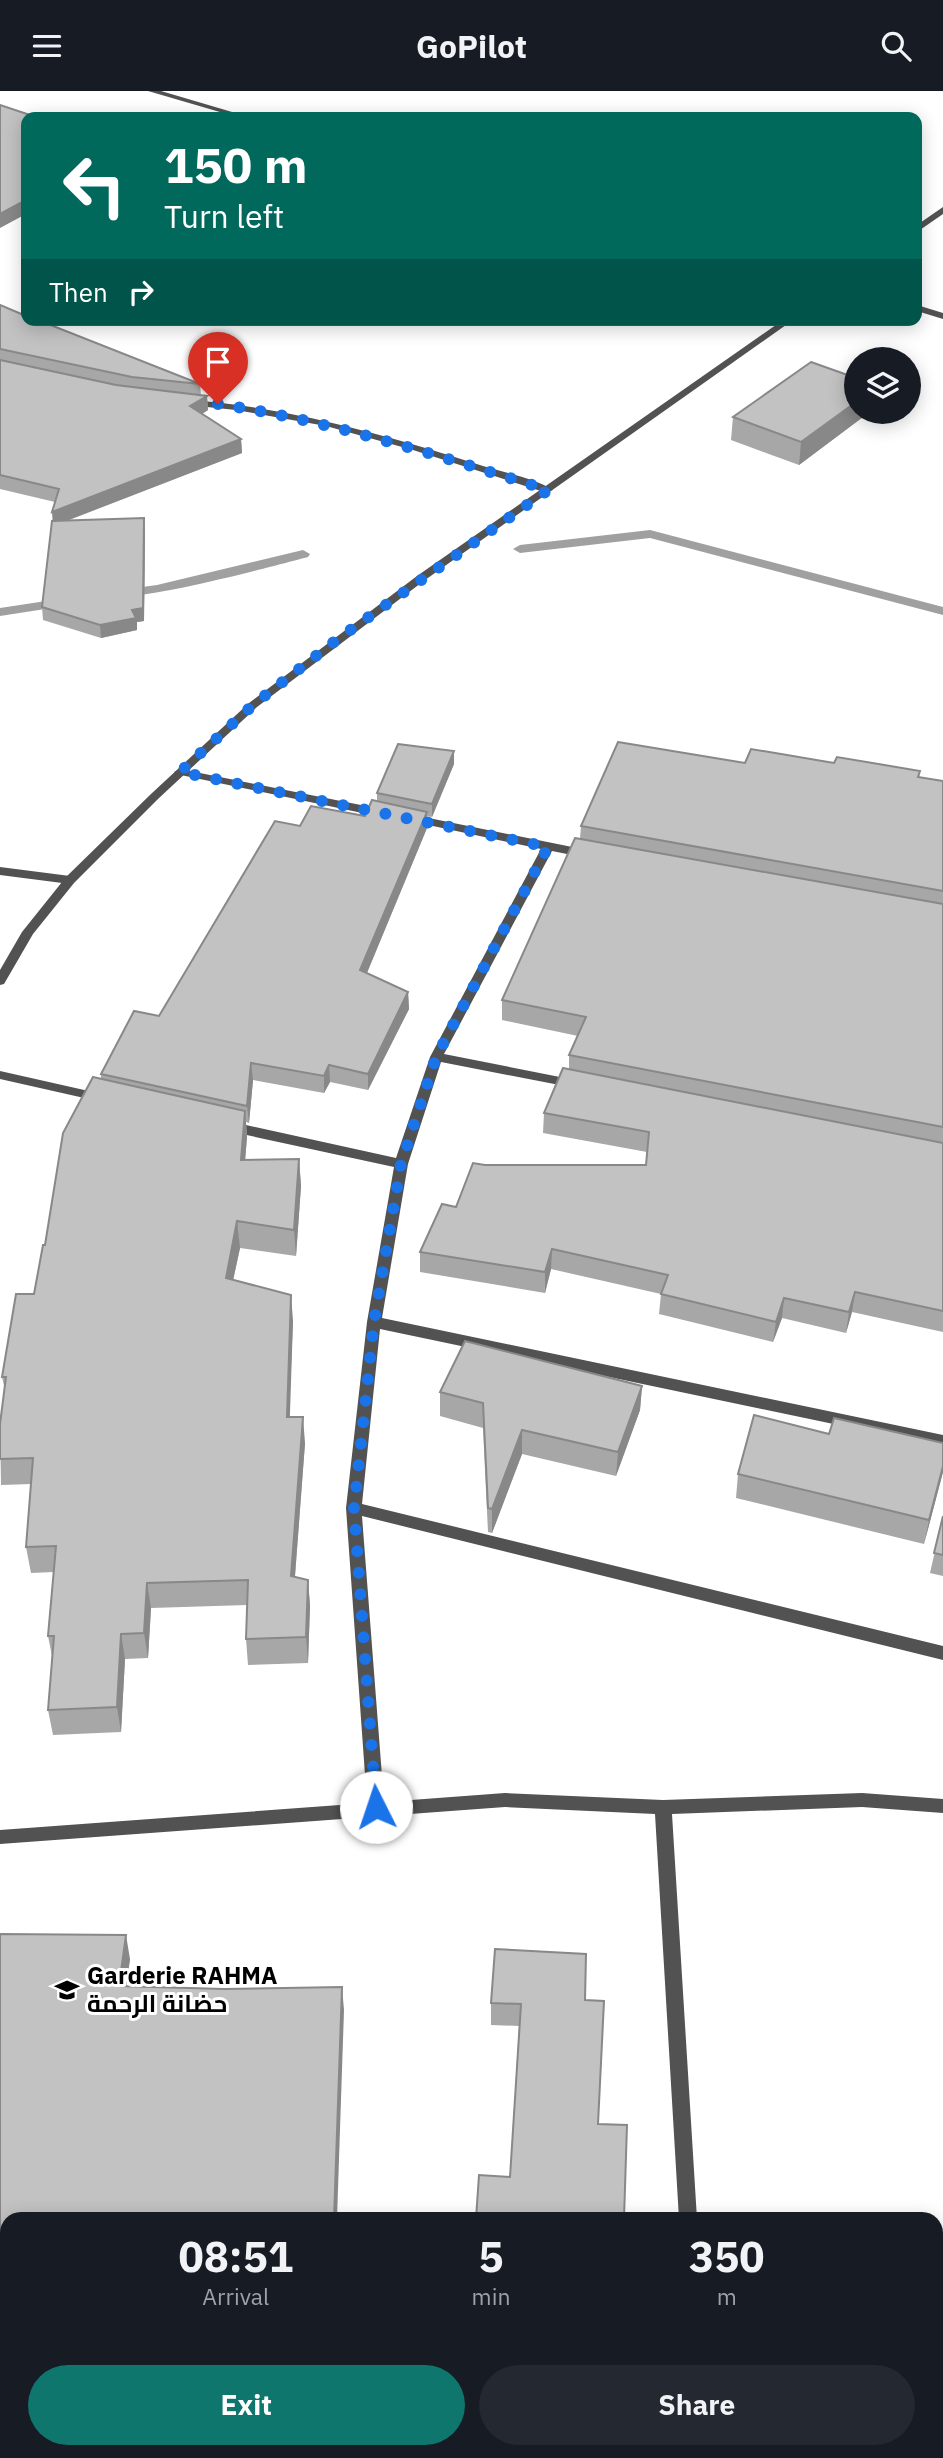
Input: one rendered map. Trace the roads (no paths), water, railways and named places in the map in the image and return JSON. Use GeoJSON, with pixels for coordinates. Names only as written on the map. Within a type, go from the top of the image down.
{"type":"FeatureCollection","features":[{"type":"Feature","properties":{"kind":"street"},"geometry":{"type":"LineString","coordinates":[[152,91],[227,112]]}},
{"type":"Feature","properties":{"kind":"street"},"geometry":{"type":"LineString","coordinates":[[922,225],[943,210]]}},
{"type":"Feature","properties":{"kind":"street"},"geometry":{"type":"LineString","coordinates":[[922,310],[943,316]]}},
{"type":"Feature","properties":{"kind":"street"},"geometry":{"type":"LineString","coordinates":[[0,981],[28,932],[70,880],[253,705],[335,641],[780,326]]}},
{"type":"Feature","properties":{"kind":"street"},"geometry":{"type":"LineString","coordinates":[[178,402],[218,404],[306,420],[385,440],[548,490]]}},
{"type":"Feature","properties":{"kind":"street"},"geometry":{"type":"LineString","coordinates":[[180,772],[603,856]]}},
{"type":"Feature","properties":{"kind":"street"},"geometry":{"type":"LineString","coordinates":[[376,1807],[354,1508],[374,1322],[401,1164],[436,1057],[548,847]]}},
{"type":"Feature","properties":{"kind":"street"},"geometry":{"type":"LineString","coordinates":[[0,871],[70,880]]}},
{"type":"Feature","properties":{"kind":"street"},"geometry":{"type":"LineString","coordinates":[[436,1057],[587,1087]]}},
{"type":"Feature","properties":{"kind":"street"},"geometry":{"type":"LineString","coordinates":[[0,1075],[120,1102]]}},
{"type":"Feature","properties":{"kind":"street"},"geometry":{"type":"LineString","coordinates":[[214,1122],[401,1164]]}},
{"type":"Feature","properties":{"kind":"street"},"geometry":{"type":"LineString","coordinates":[[374,1322],[943,1441]]}},
{"type":"Feature","properties":{"kind":"street"},"geometry":{"type":"LineString","coordinates":[[354,1508],[943,1653]]}},
{"type":"Feature","properties":{"kind":"street"},"geometry":{"type":"LineString","coordinates":[[0,1837],[376,1807],[505,1800],[663,1807],[862,1800],[943,1807]]}},
{"type":"Feature","properties":{"kind":"street"},"geometry":{"type":"LineString","coordinates":[[663,1807],[688,2212]]}},
{"type":"Feature","properties":{"kind":"waterway"},"geometry":{"type":"LineString","coordinates":[[520,549],[650,534],[943,611]]}},
{"type":"Feature","properties":{"kind":"waterway"},"geometry":{"type":"LineString","coordinates":[[120,594],[157,589],[303,554]]}},
{"type":"Feature","properties":{"kind":"waterway"},"geometry":{"type":"LineString","coordinates":[[0,612],[66,602]]}},
{"type":"Feature","properties":{"kind":"place","name":"Garderie RAHMA حضانة الرحمة"},"geometry":{"type":"Point","coordinates":[67,1990]}}]}
